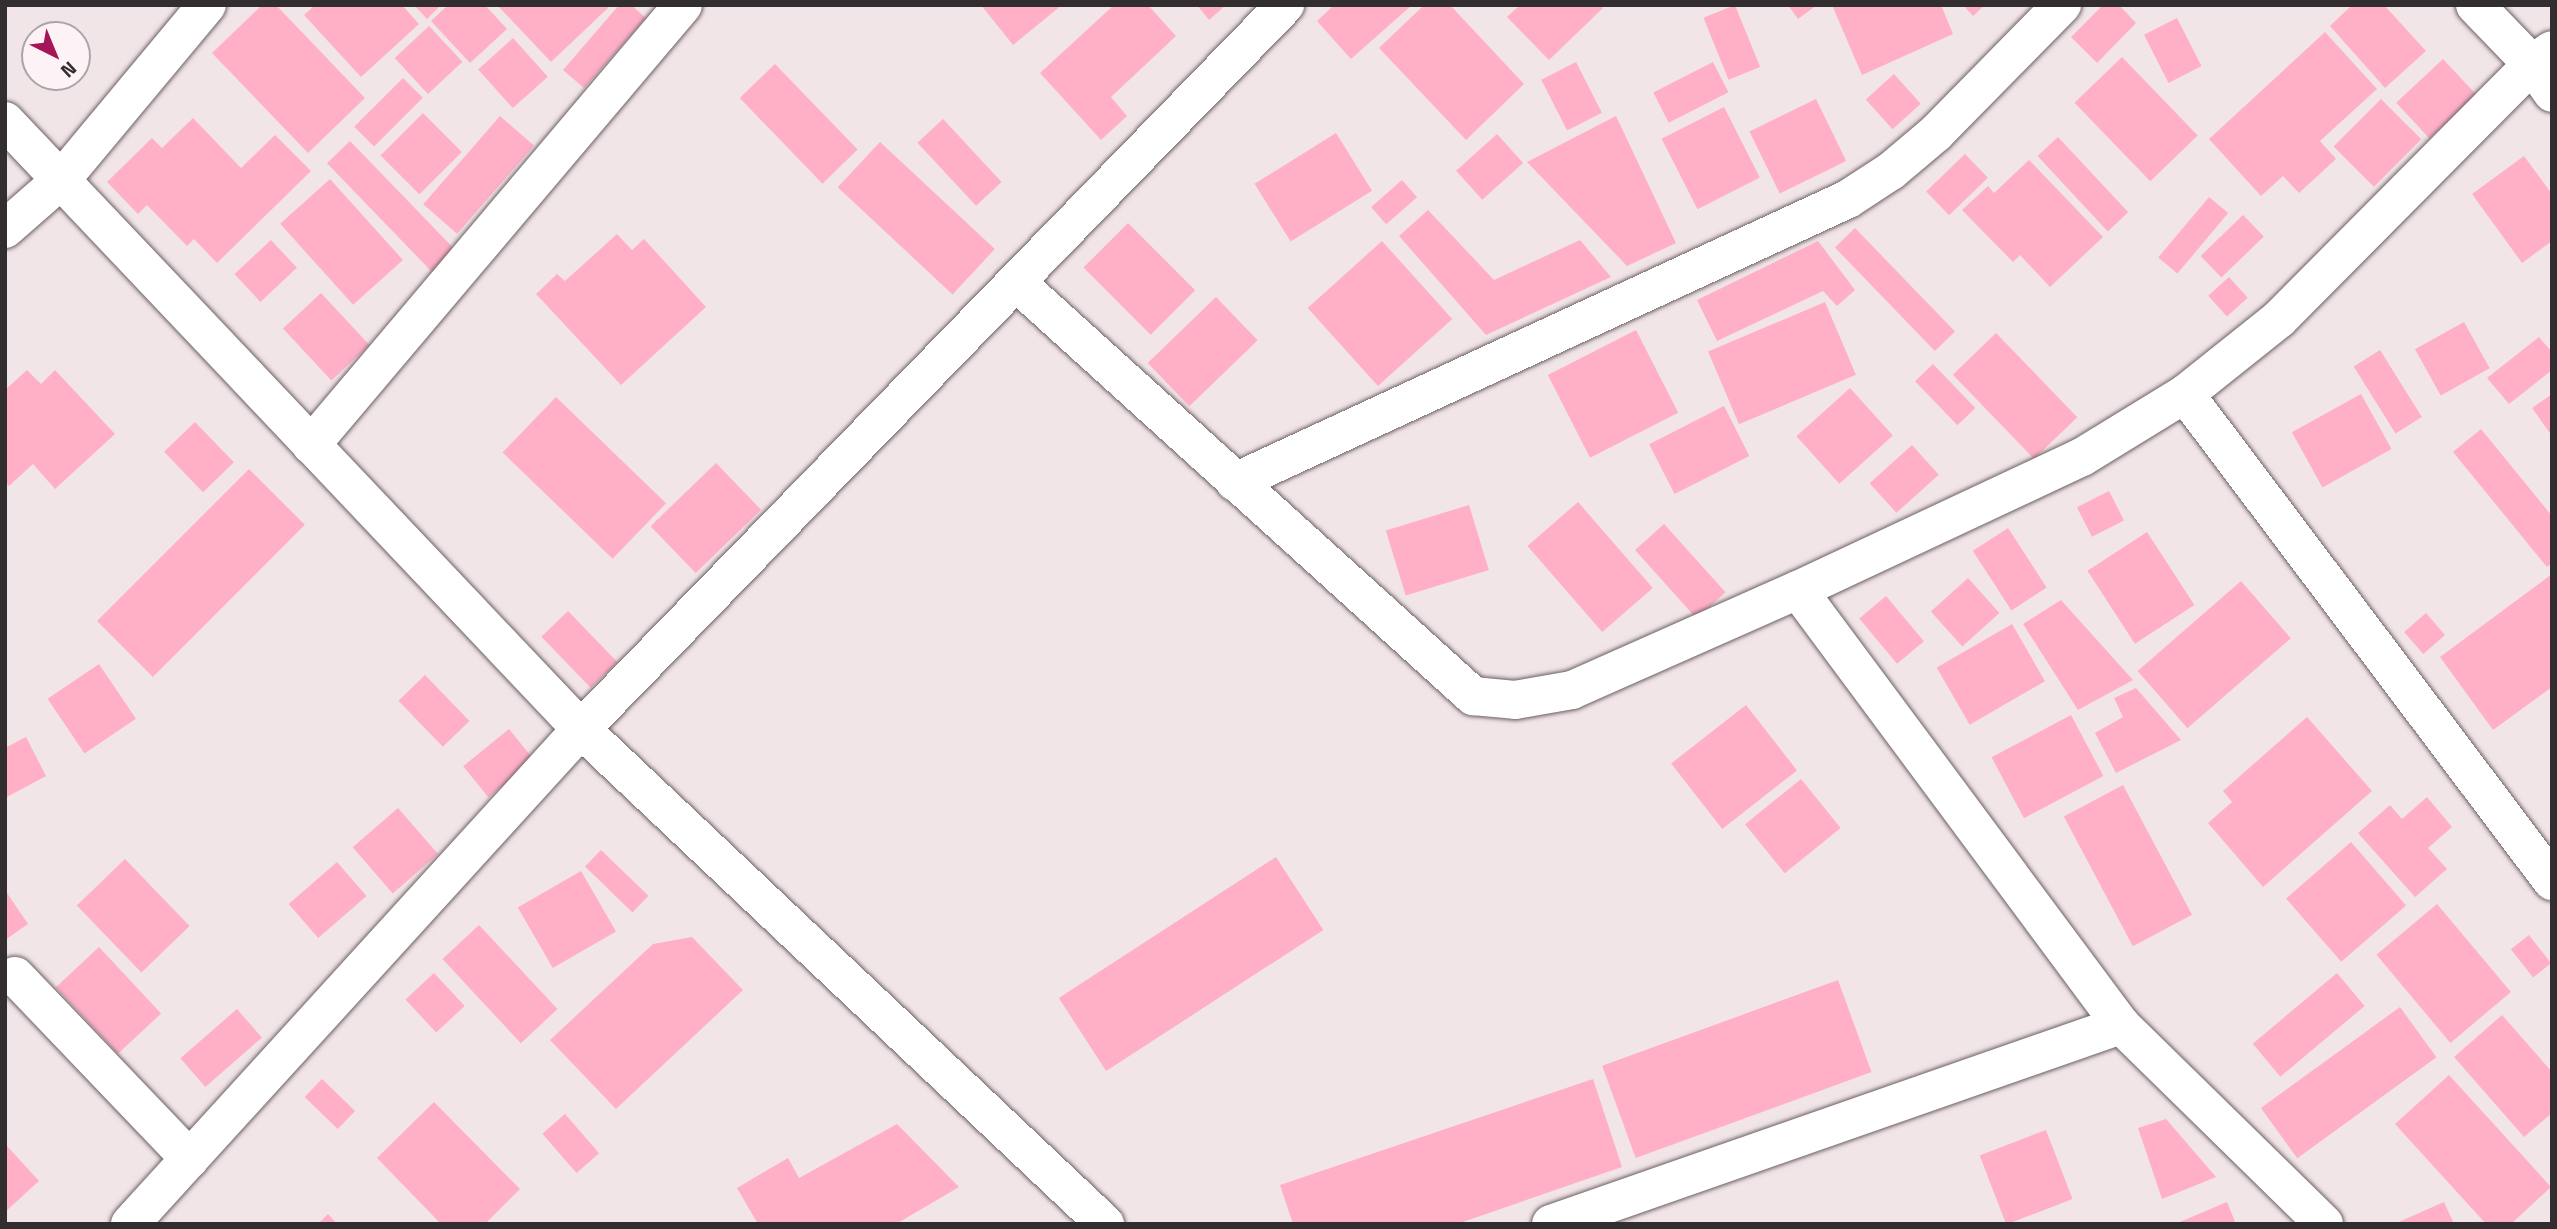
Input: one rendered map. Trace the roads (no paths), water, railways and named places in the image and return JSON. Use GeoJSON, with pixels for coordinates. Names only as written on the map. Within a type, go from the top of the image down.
{"type":"FeatureCollection","features":[{"type":"Feature","properties":{"kind":"street"},"geometry":{"type":"LineString","coordinates":[[5,229],[61,180],[207,5]]}},
{"type":"Feature","properties":{"kind":"street"},"geometry":{"type":"LineString","coordinates":[[311,445],[683,5]]}},
{"type":"Feature","properties":{"kind":"street"},"geometry":{"type":"LineString","coordinates":[[130,1224],[581,729],[1285,5]]}},
{"type":"Feature","properties":{"kind":"street"},"geometry":{"type":"LineString","coordinates":[[1235,482],[1848,199],[1891,170],[1936,133],[2062,5]]}},
{"type":"Feature","properties":{"kind":"street"},"geometry":{"type":"LineString","coordinates":[[1016,282],[1473,696],[1515,700],[1572,690],[1798,590],[2081,457],[2185,394],[2279,319],[2545,69],[2475,5]]}},
{"type":"Feature","properties":{"kind":"street"},"geometry":{"type":"LineString","coordinates":[[5,121],[581,729],[1105,1224]]}},
{"type":"Feature","properties":{"kind":"street"},"geometry":{"type":"LineString","coordinates":[[2185,394],[2552,881]]}},
{"type":"Feature","properties":{"kind":"street"},"geometry":{"type":"LineString","coordinates":[[1798,590],[2121,1024],[2324,1224]]}},
{"type":"Feature","properties":{"kind":"street"},"geometry":{"type":"LineString","coordinates":[[15,976],[190,1159]]}},
{"type":"Feature","properties":{"kind":"street"},"geometry":{"type":"LineString","coordinates":[[1551,1224],[2121,1024]]}}]}
